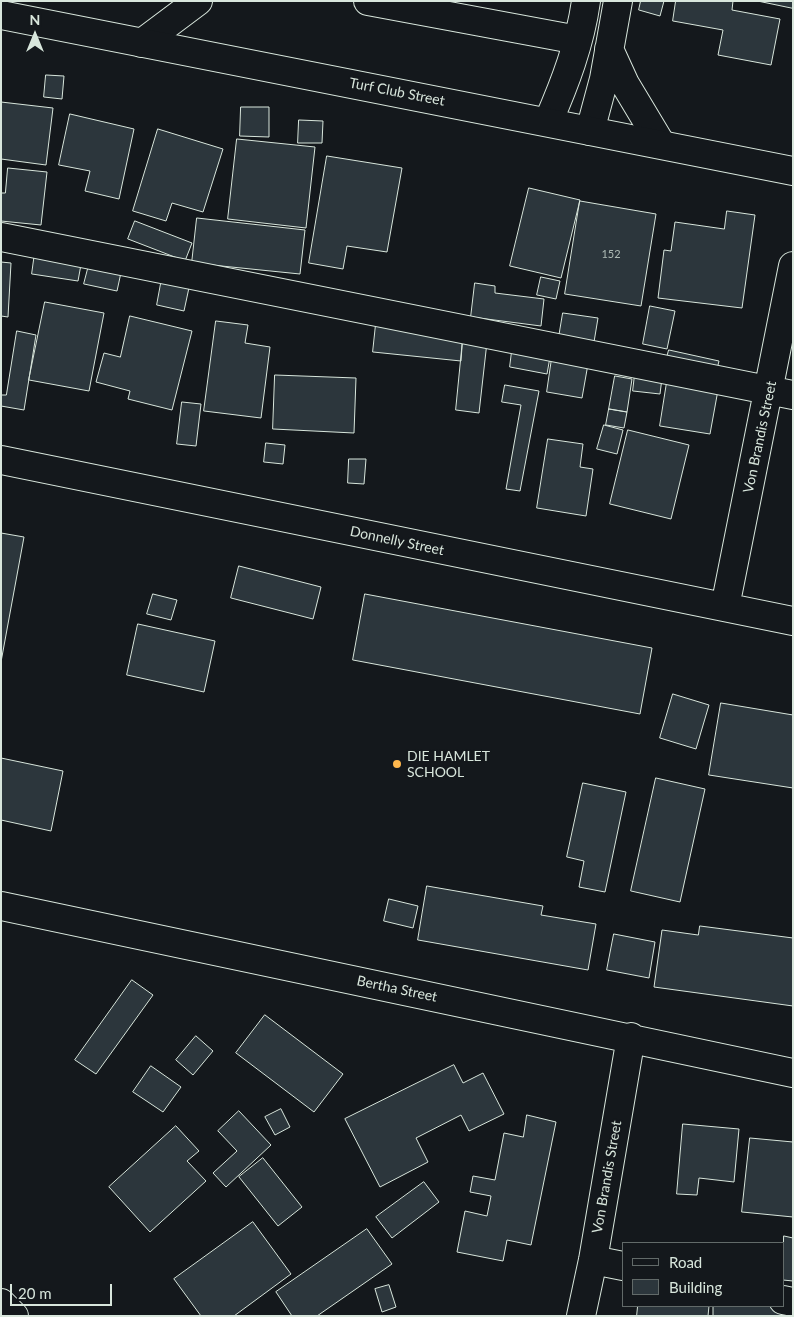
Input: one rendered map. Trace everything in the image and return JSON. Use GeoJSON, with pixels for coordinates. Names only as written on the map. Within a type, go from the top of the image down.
{"type":"FeatureCollection","features":[{"type":"Feature","properties":{"kind":"street"},"geometry":{"type":"LineString","coordinates":[[142,43],[198,1]]}},
{"type":"Feature","properties":{"kind":"street"},"geometry":{"type":"LineString","coordinates":[[368,1],[578,40]]}},
{"type":"Feature","properties":{"kind":"street"},"geometry":{"type":"LineString","coordinates":[[548,122],[567,78],[578,40],[586,1]]}},
{"type":"Feature","properties":{"kind":"street"},"geometry":{"type":"LineString","coordinates":[[590,131],[604,79],[618,1]]}},
{"type":"Feature","properties":{"kind":"street","name":"Turf Club Street"},"geometry":{"type":"LineString","coordinates":[[1,15],[793,171]]}},
{"type":"Feature","properties":{"kind":"street"},"geometry":{"type":"LineString","coordinates":[[610,49],[625,84],[662,144]]}},
{"type":"Feature","properties":{"kind":"street"},"geometry":{"type":"LineString","coordinates":[[1,237],[781,392]]}},
{"type":"Feature","properties":{"kind":"street","name":"Von Brandis Street"},"geometry":{"type":"LineString","coordinates":[[725,607],[781,392],[793,266]]}},
{"type":"Feature","properties":{"kind":"street","name":"Donnelly Street"},"geometry":{"type":"LineString","coordinates":[[1,460],[793,621]]}},
{"type":"Feature","properties":{"kind":"street","name":"Bertha Street"},"geometry":{"type":"LineString","coordinates":[[1,906],[793,1073]]}},
{"type":"Feature","properties":{"kind":"street","name":"Von Brandis Street"},"geometry":{"type":"LineString","coordinates":[[581,1316],[593,1260],[631,1038]]}},
{"type":"Feature","properties":{"kind":"street"},"geometry":{"type":"LineString","coordinates":[[593,1260],[622,1266]]}},
{"type":"Feature","properties":{"kind":"street"},"geometry":{"type":"LineString","coordinates":[[1,1303],[14,1316]]}},
{"type":"Feature","properties":{"kind":"building"},"geometry":{"type":"Polygon","coordinates":[[[641,1],[664,1],[660,16],[639,10],[641,1]]]}},
{"type":"Feature","properties":{"kind":"building"},"geometry":{"type":"Polygon","coordinates":[[[676,1],[733,1],[732,10],[780,19],[771,65],[718,55],[723,30],[673,21],[676,1]]]}},
{"type":"Feature","properties":{"kind":"building"},"geometry":{"type":"Polygon","coordinates":[[[758,1],[793,1],[793,8],[758,1]]]}},
{"type":"Feature","properties":{"kind":"building"},"geometry":{"type":"Polygon","coordinates":[[[46,75],[64,76],[62,99],[44,97],[46,75]]]}},
{"type":"Feature","properties":{"kind":"building"},"geometry":{"type":"Polygon","coordinates":[[[1,102],[53,108],[46,165],[1,159],[1,102]]]}},
{"type":"Feature","properties":{"kind":"building"},"geometry":{"type":"Polygon","coordinates":[[[241,107],[269,107],[269,137],[240,136],[241,107]]]}},
{"type":"Feature","properties":{"kind":"building"},"geometry":{"type":"Polygon","coordinates":[[[70,114],[134,129],[119,199],[85,191],[90,171],[59,165],[70,114]]]}},
{"type":"Feature","properties":{"kind":"building"},"geometry":{"type":"Polygon","coordinates":[[[299,120],[323,121],[322,143],[298,143],[299,120]]]}},
{"type":"Feature","properties":{"kind":"building"},"geometry":{"type":"Polygon","coordinates":[[[158,129],[223,149],[203,212],[172,203],[166,221],[133,211],[158,129]]]}},
{"type":"Feature","properties":{"kind":"building"},"geometry":{"type":"Polygon","coordinates":[[[237,139],[315,147],[306,228],[228,219],[237,139]]]}},
{"type":"Feature","properties":{"kind":"building"},"geometry":{"type":"Polygon","coordinates":[[[327,156],[402,168],[387,252],[347,246],[343,269],[309,263],[327,156]]]}},
{"type":"Feature","properties":{"kind":"building"},"geometry":{"type":"Polygon","coordinates":[[[8,168],[47,172],[41,225],[1,221],[1,193],[5,193],[8,168]]]}},
{"type":"Feature","properties":{"kind":"building"},"geometry":{"type":"Polygon","coordinates":[[[529,188],[580,200],[561,278],[510,266],[529,188]]]}},
{"type":"Feature","properties":{"kind":"building"},"geometry":{"type":"Polygon","coordinates":[[[580,201],[656,214],[641,306],[565,294],[580,201]]]}},
{"type":"Feature","properties":{"kind":"building"},"geometry":{"type":"Polygon","coordinates":[[[727,211],[755,215],[742,308],[658,298],[664,250],[671,251],[675,222],[724,229],[727,211]]]}},
{"type":"Feature","properties":{"kind":"building"},"geometry":{"type":"Polygon","coordinates":[[[197,218],[305,230],[300,274],[192,263],[197,218]]]}},
{"type":"Feature","properties":{"kind":"building"},"geometry":{"type":"Polygon","coordinates":[[[135,221],[192,243],[185,261],[128,239],[135,221]]]}},
{"type":"Feature","properties":{"kind":"building"},"geometry":{"type":"Polygon","coordinates":[[[35,252],[82,259],[78,281],[32,274],[35,252]]]}},
{"type":"Feature","properties":{"kind":"building"},"geometry":{"type":"Polygon","coordinates":[[[90,261],[122,268],[117,291],[84,284],[90,261]]]}},
{"type":"Feature","properties":{"kind":"building"},"geometry":{"type":"Polygon","coordinates":[[[1,262],[11,263],[8,317],[1,316],[1,262]]]}},
{"type":"Feature","properties":{"kind":"building"},"geometry":{"type":"Polygon","coordinates":[[[541,277],[560,281],[556,299],[537,295],[541,277]]]}},
{"type":"Feature","properties":{"kind":"building"},"geometry":{"type":"Polygon","coordinates":[[[162,278],[190,283],[184,311],[157,305],[162,278]]]}},
{"type":"Feature","properties":{"kind":"building"},"geometry":{"type":"Polygon","coordinates":[[[475,283],[495,286],[495,293],[544,299],[541,326],[471,317],[475,283]]]}},
{"type":"Feature","properties":{"kind":"building"},"geometry":{"type":"Polygon","coordinates":[[[45,302],[104,313],[89,391],[29,380],[45,302]]]}},
{"type":"Feature","properties":{"kind":"building"},"geometry":{"type":"Polygon","coordinates":[[[650,306],[675,311],[667,349],[643,344],[650,306]]]}},
{"type":"Feature","properties":{"kind":"building"},"geometry":{"type":"Polygon","coordinates":[[[563,313],[598,318],[594,342],[559,337],[563,313]]]}},
{"type":"Feature","properties":{"kind":"building"},"geometry":{"type":"Polygon","coordinates":[[[130,316],[192,331],[172,410],[128,399],[130,391],[96,382],[104,353],[120,357],[130,316]]]}},
{"type":"Feature","properties":{"kind":"building"},"geometry":{"type":"Polygon","coordinates":[[[216,321],[248,325],[245,343],[270,347],[261,418],[204,411],[216,321]]]}},
{"type":"Feature","properties":{"kind":"building"},"geometry":{"type":"Polygon","coordinates":[[[376,324],[463,332],[461,361],[373,352],[376,324]]]}},
{"type":"Feature","properties":{"kind":"building"},"geometry":{"type":"Polygon","coordinates":[[[17,331],[36,335],[24,410],[1,406],[1,395],[6,395],[17,331]]]}},
{"type":"Feature","properties":{"kind":"building"},"geometry":{"type":"Polygon","coordinates":[[[463,339],[487,342],[479,413],[456,410],[463,339]]]}},
{"type":"Feature","properties":{"kind":"building"},"geometry":{"type":"Polygon","coordinates":[[[669,350],[719,361],[716,373],[666,361],[669,350]]]}},
{"type":"Feature","properties":{"kind":"building"},"geometry":{"type":"Polygon","coordinates":[[[512,351],[550,357],[547,374],[510,367],[512,351]]]}},
{"type":"Feature","properties":{"kind":"building"},"geometry":{"type":"Polygon","coordinates":[[[552,358],[588,364],[582,398],[547,392],[552,358]]]}},
{"type":"Feature","properties":{"kind":"building"},"geometry":{"type":"Polygon","coordinates":[[[635,374],[662,378],[660,394],[633,391],[635,374]]]}},
{"type":"Feature","properties":{"kind":"building"},"geometry":{"type":"Polygon","coordinates":[[[275,375],[356,378],[354,433],[273,429],[275,375]]]}},
{"type":"Feature","properties":{"kind":"building"},"geometry":{"type":"Polygon","coordinates":[[[615,376],[632,379],[627,412],[609,409],[615,376]]]}},
{"type":"Feature","properties":{"kind":"building"},"geometry":{"type":"Polygon","coordinates":[[[667,382],[718,390],[710,434],[660,426],[667,382]]]}},
{"type":"Feature","properties":{"kind":"building"},"geometry":{"type":"Polygon","coordinates":[[[505,385],[539,391],[520,491],[506,489],[521,405],[502,402],[505,385]]]}},
{"type":"Feature","properties":{"kind":"building"},"geometry":{"type":"Polygon","coordinates":[[[182,402],[201,404],[196,446],[177,444],[182,402]]]}},
{"type":"Feature","properties":{"kind":"building"},"geometry":{"type":"Polygon","coordinates":[[[609,409],[627,412],[624,428],[606,425],[609,409]]]}},
{"type":"Feature","properties":{"kind":"building"},"geometry":{"type":"Polygon","coordinates":[[[604,425],[623,430],[617,454],[597,449],[604,425]]]}},
{"type":"Feature","properties":{"kind":"building"},"geometry":{"type":"Polygon","coordinates":[[[628,430],[689,445],[671,519],[610,504],[628,430]]]}},
{"type":"Feature","properties":{"kind":"building"},"geometry":{"type":"Polygon","coordinates":[[[548,439],[583,444],[580,467],[593,469],[586,516],[537,508],[548,439]]]}},
{"type":"Feature","properties":{"kind":"building"},"geometry":{"type":"Polygon","coordinates":[[[266,443],[285,445],[283,464],[264,462],[266,443]]]}},
{"type":"Feature","properties":{"kind":"building"},"geometry":{"type":"Polygon","coordinates":[[[349,459],[366,459],[364,484],[348,483],[349,459]]]}},
{"type":"Feature","properties":{"kind":"building"},"geometry":{"type":"Polygon","coordinates":[[[1,533],[24,537],[1,662],[1,533]]]}},
{"type":"Feature","properties":{"kind":"building"},"geometry":{"type":"Polygon","coordinates":[[[239,566],[321,587],[313,619],[231,598],[239,566]]]}},
{"type":"Feature","properties":{"kind":"building"},"geometry":{"type":"Polygon","coordinates":[[[153,594],[177,600],[171,620],[147,614],[153,594]]]}},
{"type":"Feature","properties":{"kind":"building"},"geometry":{"type":"Polygon","coordinates":[[[365,594],[652,648],[640,714],[353,660],[365,594]]]}},
{"type":"Feature","properties":{"kind":"building"},"geometry":{"type":"Polygon","coordinates":[[[138,624],[215,641],[204,692],[127,675],[138,624]]]}},
{"type":"Feature","properties":{"kind":"building"},"geometry":{"type":"Polygon","coordinates":[[[673,694],[709,705],[696,749],[660,738],[673,694]]]}},
{"type":"Feature","properties":{"kind":"building"},"geometry":{"type":"Polygon","coordinates":[[[721,703],[793,715],[793,788],[709,775],[721,703]]]}},
{"type":"Feature","properties":{"kind":"building"},"geometry":{"type":"Polygon","coordinates":[[[1,758],[63,771],[51,831],[1,820],[1,758]]]}},
{"type":"Feature","properties":{"kind":"building"},"geometry":{"type":"Polygon","coordinates":[[[656,778],[705,789],[680,902],[631,891],[656,778]]]}},
{"type":"Feature","properties":{"kind":"building"},"geometry":{"type":"Polygon","coordinates":[[[583,783],[626,792],[605,892],[579,887],[584,861],[567,857],[583,783]]]}},
{"type":"Feature","properties":{"kind":"building"},"geometry":{"type":"Polygon","coordinates":[[[427,886],[543,906],[541,915],[596,924],[588,970],[418,940],[427,886]]]}},
{"type":"Feature","properties":{"kind":"building"},"geometry":{"type":"Polygon","coordinates":[[[389,899],[418,906],[413,928],[384,921],[389,899]]]}},
{"type":"Feature","properties":{"kind":"building"},"geometry":{"type":"Polygon","coordinates":[[[700,926],[793,938],[793,1006],[654,987],[662,930],[698,935],[700,926]]]}},
{"type":"Feature","properties":{"kind":"building"},"geometry":{"type":"Polygon","coordinates":[[[614,934],[655,942],[649,978],[607,970],[614,934]]]}},
{"type":"Feature","properties":{"kind":"building"},"geometry":{"type":"Polygon","coordinates":[[[132,980],[153,995],[96,1074],[75,1060],[132,980]]]}},
{"type":"Feature","properties":{"kind":"building"},"geometry":{"type":"Polygon","coordinates":[[[265,1015],[343,1074],[314,1112],[236,1053],[265,1015]]]}},
{"type":"Feature","properties":{"kind":"building"},"geometry":{"type":"Polygon","coordinates":[[[196,1036],[213,1051],[193,1075],[176,1060],[196,1036]]]}},
{"type":"Feature","properties":{"kind":"building"},"geometry":{"type":"Polygon","coordinates":[[[454,1065],[463,1083],[483,1073],[504,1114],[469,1131],[461,1115],[416,1138],[428,1162],[380,1187],[345,1119],[454,1065]]]}},
{"type":"Feature","properties":{"kind":"building"},"geometry":{"type":"Polygon","coordinates":[[[151,1066],[181,1087],[163,1112],[133,1092],[151,1066]]]}},
{"type":"Feature","properties":{"kind":"building"},"geometry":{"type":"Polygon","coordinates":[[[281,1109],[290,1127],[275,1135],[265,1117],[281,1109]]]}},
{"type":"Feature","properties":{"kind":"building"},"geometry":{"type":"Polygon","coordinates":[[[239,1111],[271,1145],[226,1187],[213,1173],[237,1151],[218,1131],[239,1111]]]}},
{"type":"Feature","properties":{"kind":"building"},"geometry":{"type":"Polygon","coordinates":[[[527,1115],[556,1122],[531,1245],[507,1240],[503,1261],[457,1252],[465,1211],[487,1216],[491,1196],[470,1192],[473,1176],[495,1180],[504,1133],[523,1137],[527,1115]]]}},
{"type":"Feature","properties":{"kind":"building"},"geometry":{"type":"Polygon","coordinates":[[[683,1124],[739,1129],[734,1182],[699,1178],[697,1195],[677,1194],[683,1124]]]}},
{"type":"Feature","properties":{"kind":"building"},"geometry":{"type":"Polygon","coordinates":[[[176,1126],[199,1151],[187,1161],[206,1181],[150,1232],[109,1187],[176,1126]]]}},
{"type":"Feature","properties":{"kind":"building"},"geometry":{"type":"Polygon","coordinates":[[[750,1138],[793,1142],[793,1217],[742,1212],[750,1138]]]}},
{"type":"Feature","properties":{"kind":"building"},"geometry":{"type":"Polygon","coordinates":[[[263,1158],[302,1207],[278,1226],[239,1177],[263,1158]]]}},
{"type":"Feature","properties":{"kind":"building"},"geometry":{"type":"Polygon","coordinates":[[[424,1182],[439,1202],[392,1238],[376,1217],[424,1182]]]}},
{"type":"Feature","properties":{"kind":"building"},"geometry":{"type":"Polygon","coordinates":[[[253,1222],[291,1274],[234,1316],[201,1316],[174,1279],[253,1222]]]}},
{"type":"Feature","properties":{"kind":"building"},"geometry":{"type":"Polygon","coordinates":[[[367,1229],[392,1264],[317,1316],[292,1316],[276,1292],[367,1229]]]}},
{"type":"Feature","properties":{"kind":"building"},"geometry":{"type":"Polygon","coordinates":[[[784,1236],[793,1238],[793,1281],[784,1280],[784,1236]]]}},
{"type":"Feature","properties":{"kind":"building"},"geometry":{"type":"Polygon","coordinates":[[[389,1285],[396,1307],[382,1312],[375,1289],[389,1285]]]}},
{"type":"Feature","properties":{"kind":"building"},"geometry":{"type":"Polygon","coordinates":[[[784,1304],[791,1304],[791,1316],[713,1316],[713,1307],[784,1307],[784,1304]]]}},
{"type":"Feature","properties":{"kind":"building"},"geometry":{"type":"Polygon","coordinates":[[[638,1307],[709,1307],[708,1316],[637,1316],[638,1307]]]}},
{"type":"Feature","properties":{"kind":"place","name":"DIE HAMLET SCHOOL"},"geometry":{"type":"Point","coordinates":[397,764]}}]}
